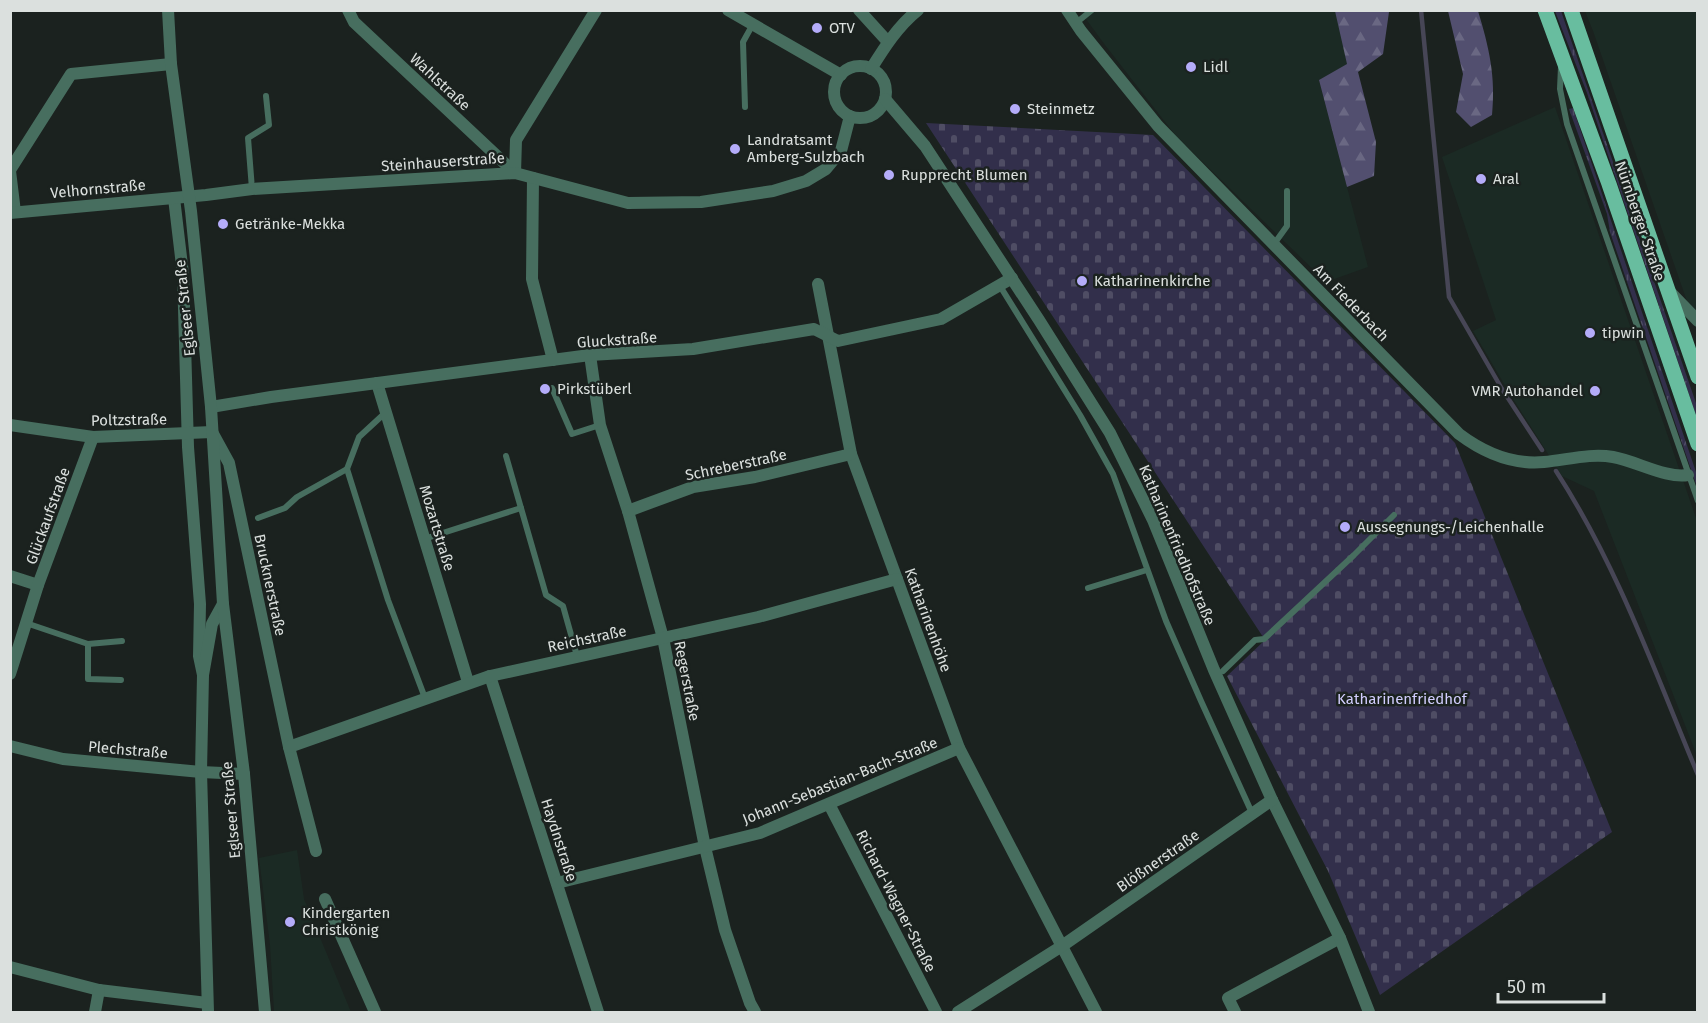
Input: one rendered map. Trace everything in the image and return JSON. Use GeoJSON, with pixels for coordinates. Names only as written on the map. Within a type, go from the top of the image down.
{"type":"FeatureCollection","features":[{"type":"Feature","properties":{"kind":"main road","name":"Nürnberger Straße"},"geometry":{"type":"LineString","coordinates":[[1545,10],[1609,184],[1698,444]]}},
{"type":"Feature","properties":{"kind":"main road","name":"Nürnberger Straße"},"geometry":{"type":"LineString","coordinates":[[1571,10],[1698,377]]}},
{"type":"Feature","properties":{"kind":"street","name":"Eglseer Straße"},"geometry":{"type":"LineString","coordinates":[[168,10],[171,64],[189,197],[211,407],[223,604],[244,774],[265,1012]]}},
{"type":"Feature","properties":{"kind":"street","name":"Wahlstraße"},"geometry":{"type":"LineString","coordinates":[[348,10],[354,22],[514,173]]}},
{"type":"Feature","properties":{"kind":"street","name":"Steinhauserstraße"},"geometry":{"type":"LineString","coordinates":[[189,197],[252,189],[514,173],[516,140],[596,10]]}},
{"type":"Feature","properties":{"kind":"street"},"geometry":{"type":"LineString","coordinates":[[728,10],[841,75]]}},
{"type":"Feature","properties":{"kind":"street"},"geometry":{"type":"LineString","coordinates":[[859,10],[888,42]]}},
{"type":"Feature","properties":{"kind":"street"},"geometry":{"type":"LineString","coordinates":[[871,69],[888,42],[918,10]]}},
{"type":"Feature","properties":{"kind":"street","name":"Am Fiederbach"},"geometry":{"type":"LineString","coordinates":[[1067,10],[1158,126],[1459,434],[1477,447],[1522,461],[1544,462],[1582,456],[1611,457],[1672,476],[1688,475]]}},
{"type":"Feature","properties":{"kind":"street"},"geometry":{"type":"LineString","coordinates":[[13,213],[10,170],[71,74],[171,64]]}},
{"type":"Feature","properties":{"kind":"street"},"geometry":{"type":"LineString","coordinates":[[857,67],[871,69],[884,81],[886,90],[882,107],[876,113],[859,118],[850,116],[836,101],[834,91],[837,81],[850,69],[857,67]]}},
{"type":"Feature","properties":{"kind":"street","name":"Katharinenfriedhofstraße"},"geometry":{"type":"LineString","coordinates":[[885,99],[925,146],[1110,433],[1153,520],[1214,670],[1272,800],[1340,938],[1369,1012]]}},
{"type":"Feature","properties":{"kind":"street"},"geometry":{"type":"LineString","coordinates":[[514,173],[628,203],[701,202],[773,191],[806,181],[826,169],[841,151],[850,116]]}},
{"type":"Feature","properties":{"kind":"street"},"geometry":{"type":"LineString","coordinates":[[533,178],[532,279],[553,360]]}},
{"type":"Feature","properties":{"kind":"street","name":"Velhornstraße"},"geometry":{"type":"LineString","coordinates":[[13,213],[189,197]]}},
{"type":"Feature","properties":{"kind":"street","name":"Eglseer Straße"},"geometry":{"type":"LineString","coordinates":[[174,198],[183,274],[188,433],[200,604],[199,656],[203,675]]}},
{"type":"Feature","properties":{"kind":"street","name":"Gluckstraße"},"geometry":{"type":"LineString","coordinates":[[211,407],[553,360],[693,349],[814,329],[838,341],[941,319],[1012,278]]}},
{"type":"Feature","properties":{"kind":"street","name":"Katharinenhöhe"},"geometry":{"type":"LineString","coordinates":[[818,284],[851,454],[959,748],[1062,946]]}},
{"type":"Feature","properties":{"kind":"street"},"geometry":{"type":"LineString","coordinates":[[1668,290],[1698,321]]}},
{"type":"Feature","properties":{"kind":"street","name":"Regerstraße"},"geometry":{"type":"LineString","coordinates":[[590,356],[600,425],[628,510],[663,638],[705,846],[725,930],[755,1012]]}},
{"type":"Feature","properties":{"kind":"street","name":"Mozartstraße"},"geometry":{"type":"LineString","coordinates":[[377,383],[468,682]]}},
{"type":"Feature","properties":{"kind":"street","name":"Poltzstraße"},"geometry":{"type":"LineString","coordinates":[[10,425],[93,437],[212,432]]}},
{"type":"Feature","properties":{"kind":"street","name":"Brucknerstraße"},"geometry":{"type":"LineString","coordinates":[[212,432],[229,464],[289,747],[316,851]]}},
{"type":"Feature","properties":{"kind":"street","name":"Glückaufstraße"},"geometry":{"type":"LineString","coordinates":[[10,674],[38,585],[93,437]]}},
{"type":"Feature","properties":{"kind":"street","name":"Schreberstraße"},"geometry":{"type":"LineString","coordinates":[[628,510],[693,487],[755,477],[851,454]]}},
{"type":"Feature","properties":{"kind":"street"},"geometry":{"type":"LineString","coordinates":[[10,576],[38,585]]}},
{"type":"Feature","properties":{"kind":"street","name":"Reichstraße"},"geometry":{"type":"LineString","coordinates":[[289,747],[468,682],[758,617],[897,579]]}},
{"type":"Feature","properties":{"kind":"street","name":"Eglseer Straße"},"geometry":{"type":"LineString","coordinates":[[207,1008],[201,772],[203,675],[212,624],[223,604]]}},
{"type":"Feature","properties":{"kind":"street","name":"Haydnstraße"},"geometry":{"type":"LineString","coordinates":[[490,676],[598,1012]]}},
{"type":"Feature","properties":{"kind":"street","name":"Plechstraße"},"geometry":{"type":"LineString","coordinates":[[10,746],[63,759],[244,774]]}},
{"type":"Feature","properties":{"kind":"street","name":"Johann-Sebastian-Bach-Straße"},"geometry":{"type":"LineString","coordinates":[[557,883],[760,833],[959,748]]}},
{"type":"Feature","properties":{"kind":"street","name":"Blößnerstraße"},"geometry":{"type":"LineString","coordinates":[[958,1012],[1062,946],[1272,800]]}},
{"type":"Feature","properties":{"kind":"street","name":"Richard-Wagner-Straße"},"geometry":{"type":"LineString","coordinates":[[829,804],[936,1012]]}},
{"type":"Feature","properties":{"kind":"street"},"geometry":{"type":"LineString","coordinates":[[325,899],[375,1012]]}},
{"type":"Feature","properties":{"kind":"street"},"geometry":{"type":"LineString","coordinates":[[1234,1012],[1228,998],[1340,938]]}},
{"type":"Feature","properties":{"kind":"street"},"geometry":{"type":"LineString","coordinates":[[1062,946],[1096,1012]]}},
{"type":"Feature","properties":{"kind":"street"},"geometry":{"type":"LineString","coordinates":[[10,967],[99,990],[207,1008]]}},
{"type":"Feature","properties":{"kind":"street"},"geometry":{"type":"LineString","coordinates":[[95,1012],[99,990]]}},
{"type":"Feature","properties":{"kind":"lane"},"geometry":{"type":"LineString","coordinates":[[1076,23],[1092,10]]}},
{"type":"Feature","properties":{"kind":"lane"},"geometry":{"type":"LineString","coordinates":[[745,107],[743,42],[753,24]]}},
{"type":"Feature","properties":{"kind":"lane"},"geometry":{"type":"LineString","coordinates":[[1564,58],[1560,89],[1567,124],[1698,501]]}},
{"type":"Feature","properties":{"kind":"lane"},"geometry":{"type":"LineString","coordinates":[[252,189],[248,138],[269,125],[266,96]]}},
{"type":"Feature","properties":{"kind":"lane"},"geometry":{"type":"LineString","coordinates":[[1273,244],[1287,226],[1287,190]]}},
{"type":"Feature","properties":{"kind":"lane"},"geometry":{"type":"LineString","coordinates":[[1000,285],[1080,415],[1113,474],[1147,570],[1200,701],[1252,814]]}},
{"type":"Feature","properties":{"kind":"lane"},"geometry":{"type":"LineString","coordinates":[[552,388],[572,434],[600,425]]}},
{"type":"Feature","properties":{"kind":"lane"},"geometry":{"type":"LineString","coordinates":[[386,412],[359,437],[347,469],[388,600],[425,698]]}},
{"type":"Feature","properties":{"kind":"lane"},"geometry":{"type":"LineString","coordinates":[[506,456],[546,595],[563,606],[577,656]]}},
{"type":"Feature","properties":{"kind":"lane"},"geometry":{"type":"LineString","coordinates":[[258,518],[285,508],[297,496],[347,469]]}},
{"type":"Feature","properties":{"kind":"lane"},"geometry":{"type":"LineString","coordinates":[[424,539],[520,508]]}},
{"type":"Feature","properties":{"kind":"lane"},"geometry":{"type":"LineString","coordinates":[[1223,671],[1255,640],[1264,639],[1394,515]]}},
{"type":"Feature","properties":{"kind":"lane"},"geometry":{"type":"LineString","coordinates":[[1088,588],[1147,570]]}},
{"type":"Feature","properties":{"kind":"lane"},"geometry":{"type":"LineString","coordinates":[[27,623],[88,644],[122,641]]}},
{"type":"Feature","properties":{"kind":"lane"},"geometry":{"type":"LineString","coordinates":[[88,644],[88,679],[121,680]]}},
{"type":"Feature","properties":{"kind":"shaded area"},"geometry":{"type":"Polygon","coordinates":[[[1080,11],[1360,11],[1348,64],[1319,80],[1368,267],[1326,282],[1176,136],[1080,11]]]}},
{"type":"Feature","properties":{"kind":"shaded area"},"geometry":{"type":"Polygon","coordinates":[[[1585,11],[1697,11],[1697,330],[1593,31],[1585,11]]]}},
{"type":"Feature","properties":{"kind":"shaded area"},"geometry":{"type":"Polygon","coordinates":[[[1555,107],[1697,521],[1697,756],[1594,491],[1562,476],[1473,331],[1496,320],[1442,157],[1555,107]]]}},
{"type":"Feature","properties":{"kind":"shaded area","name":"Kindergarten Christkönig"},"geometry":{"type":"Polygon","coordinates":[[[297,850],[304,899],[351,1012],[274,1012],[270,945],[259,858],[297,850]]]}},
{"type":"Feature","properties":{"kind":"green space"},"geometry":{"type":"Polygon","coordinates":[[[1335,11],[1389,12],[1383,54],[1358,72],[1376,142],[1374,176],[1347,187],[1319,80],[1347,64],[1335,11]]]}},
{"type":"Feature","properties":{"kind":"green space"},"geometry":{"type":"Polygon","coordinates":[[[1448,11],[1478,11],[1488,50],[1493,88],[1492,115],[1471,127],[1456,112],[1463,74],[1448,11]]]}},
{"type":"Feature","properties":{"kind":"green space"},"geometry":{"type":"Polygon","coordinates":[[[1555,11],[1561,11],[1697,406],[1697,418],[1587,93],[1555,11]]]}},
{"type":"Feature","properties":{"kind":"green space"},"geometry":{"type":"Polygon","coordinates":[[[1573,108],[1697,475],[1697,487],[1610,232],[1607,214],[1569,109],[1573,108]]]}},
{"type":"Feature","properties":{"kind":"green space","name":"Katharinenfriedhof"},"geometry":{"type":"Polygon","coordinates":[[[926,123],[1153,135],[1455,443],[1612,832],[1380,995],[1328,871],[1227,676],[1265,640],[926,123]]]}},
{"type":"Feature","properties":{"kind":"waterway"},"geometry":{"type":"LineString","coordinates":[[1421,10],[1449,297],[1502,389],[1542,450]]}},
{"type":"Feature","properties":{"kind":"waterway"},"geometry":{"type":"LineString","coordinates":[[1556,471],[1578,507],[1616,581],[1698,775]]}},
{"type":"Feature","properties":{"kind":"place","name":"OTV"},"geometry":{"type":"Point","coordinates":[817,28]}},
{"type":"Feature","properties":{"kind":"place","name":"Lidl"},"geometry":{"type":"Point","coordinates":[1191,67]}},
{"type":"Feature","properties":{"kind":"place","name":"Steinmetz"},"geometry":{"type":"Point","coordinates":[1015,109]}},
{"type":"Feature","properties":{"kind":"place","name":"Landratsamt Amberg-Sulzbach"},"geometry":{"type":"Point","coordinates":[735,149]}},
{"type":"Feature","properties":{"kind":"place","name":"Rupprecht Blumen"},"geometry":{"type":"Point","coordinates":[889,175]}},
{"type":"Feature","properties":{"kind":"place","name":"Aral"},"geometry":{"type":"Point","coordinates":[1481,179]}},
{"type":"Feature","properties":{"kind":"place","name":"Getränke-Mekka"},"geometry":{"type":"Point","coordinates":[223,224]}},
{"type":"Feature","properties":{"kind":"place","name":"Katharinenkirche"},"geometry":{"type":"Point","coordinates":[1082,281]}},
{"type":"Feature","properties":{"kind":"place","name":"tipwin"},"geometry":{"type":"Point","coordinates":[1590,333]}},
{"type":"Feature","properties":{"kind":"place","name":"Pirkstüberl"},"geometry":{"type":"Point","coordinates":[545,389]}},
{"type":"Feature","properties":{"kind":"place","name":"VMR Autohandel"},"geometry":{"type":"Point","coordinates":[1595,391]}},
{"type":"Feature","properties":{"kind":"place","name":"Aussegnungs-/Leichenhalle"},"geometry":{"type":"Point","coordinates":[1345,527]}},
{"type":"Feature","properties":{"kind":"place","name":"Kindergarten Christkönig"},"geometry":{"type":"Point","coordinates":[290,922]}}]}
